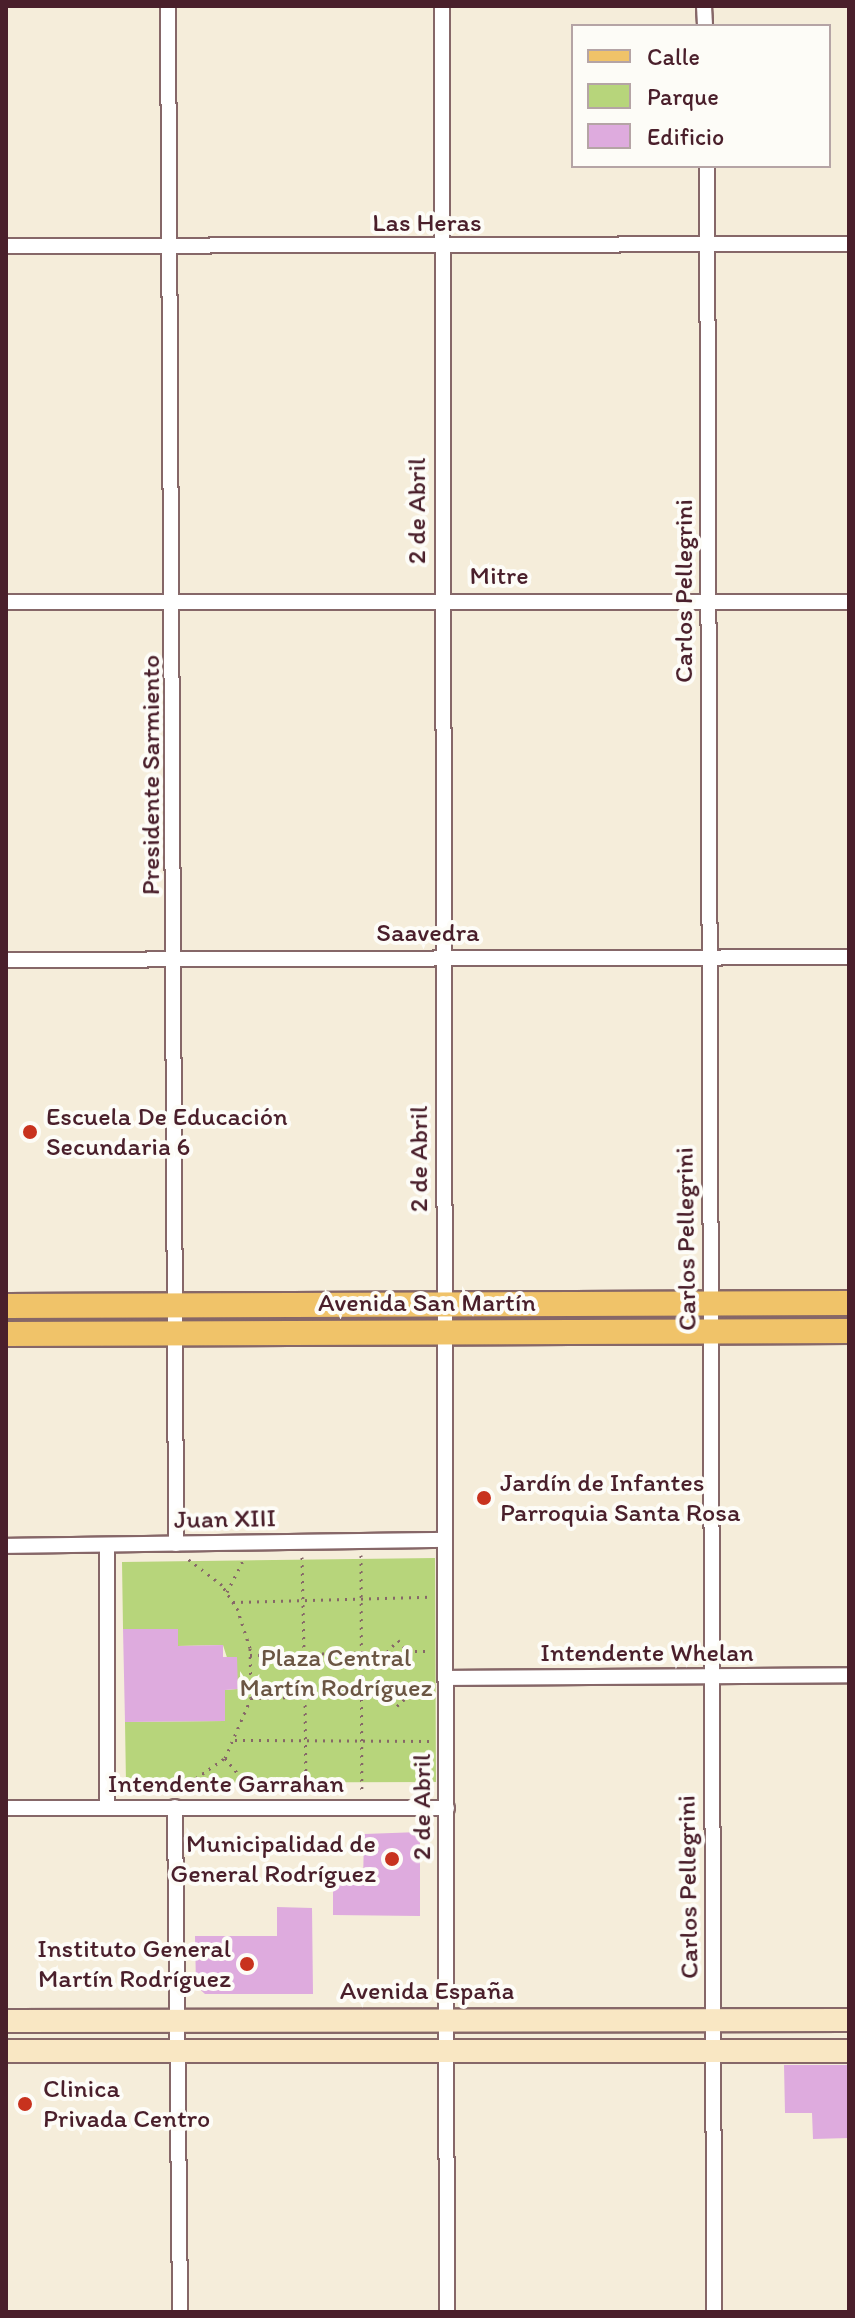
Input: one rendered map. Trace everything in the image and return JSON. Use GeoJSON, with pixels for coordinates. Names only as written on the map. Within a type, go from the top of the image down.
{"type":"FeatureCollection","features":[{"type":"Feature","properties":{"kind":"main road","name":"Avenida San Martín"},"geometry":{"type":"LineString","coordinates":[[6,1334],[445,1331],[711,1317],[849,1303]]}},
{"type":"Feature","properties":{"kind":"main road","name":"Avenida San Martín"},"geometry":{"type":"LineString","coordinates":[[6,1306],[444,1306],[711,1317],[849,1331]]}},
{"type":"Feature","properties":{"kind":"main road","name":"Avenida España"},"geometry":{"type":"LineString","coordinates":[[6,2021],[849,2020]]}},
{"type":"Feature","properties":{"kind":"main road"},"geometry":{"type":"LineString","coordinates":[[6,2051],[713,2048],[849,2051]]}},
{"type":"Feature","properties":{"kind":"street","name":"Presidente Sarmiento"},"geometry":{"type":"LineString","coordinates":[[168,6],[176,957],[173,1306],[176,1544]]}},
{"type":"Feature","properties":{"kind":"street","name":"2 de Abril"},"geometry":{"type":"LineString","coordinates":[[442,6],[447,2312]]}},
{"type":"Feature","properties":{"kind":"street","name":"Carlos Pellegrini"},"geometry":{"type":"LineString","coordinates":[[707,168],[707,958],[714,2312]]}},
{"type":"Feature","properties":{"kind":"street","name":"Las Heras"},"geometry":{"type":"LineString","coordinates":[[6,246],[849,244]]}},
{"type":"Feature","properties":{"kind":"street","name":"Mitre"},"geometry":{"type":"LineString","coordinates":[[6,602],[709,599],[849,602]]}},
{"type":"Feature","properties":{"kind":"street","name":"Saavedra"},"geometry":{"type":"LineString","coordinates":[[6,960],[849,957]]}},
{"type":"Feature","properties":{"kind":"street","name":"Juan XIII"},"geometry":{"type":"LineString","coordinates":[[6,1546],[444,1540]]}},
{"type":"Feature","properties":{"kind":"street"},"geometry":{"type":"LineString","coordinates":[[107,1545],[107,1808]]}},
{"type":"Feature","properties":{"kind":"street","name":"Intendente Whelan"},"geometry":{"type":"LineString","coordinates":[[446,1678],[849,1675]]}},
{"type":"Feature","properties":{"kind":"street"},"geometry":{"type":"LineString","coordinates":[[175,1807],[180,2312]]}},
{"type":"Feature","properties":{"kind":"street","name":"Intendente Garrahan"},"geometry":{"type":"LineString","coordinates":[[6,1808],[447,1808]]}},
{"type":"Feature","properties":{"kind":"path"},"geometry":{"type":"LineString","coordinates":[[360,1541],[363,1808]]}},
{"type":"Feature","properties":{"kind":"path"},"geometry":{"type":"LineString","coordinates":[[302,1542],[304,1654]]}},
{"type":"Feature","properties":{"kind":"path"},"geometry":{"type":"LineString","coordinates":[[227,1592],[253,1543]]}},
{"type":"Feature","properties":{"kind":"path"},"geometry":{"type":"LineString","coordinates":[[175,1807],[175,1792],[225,1758],[251,1698],[250,1655],[233,1602],[227,1592],[197,1564],[176,1553],[176,1544]]}},
{"type":"Feature","properties":{"kind":"path"},"geometry":{"type":"LineString","coordinates":[[233,1602],[445,1596]]}},
{"type":"Feature","properties":{"kind":"path"},"geometry":{"type":"LineString","coordinates":[[387,1652],[390,1642],[398,1640],[407,1651]]}},
{"type":"Feature","properties":{"kind":"path"},"geometry":{"type":"LineString","coordinates":[[250,1655],[387,1652],[396,1660],[407,1651],[446,1651]]}},
{"type":"Feature","properties":{"kind":"path"},"geometry":{"type":"LineString","coordinates":[[251,1698],[387,1695],[397,1686],[407,1695],[447,1694]]}},
{"type":"Feature","properties":{"kind":"path"},"geometry":{"type":"LineString","coordinates":[[387,1695],[397,1706],[407,1695]]}},
{"type":"Feature","properties":{"kind":"path"},"geometry":{"type":"LineString","coordinates":[[305,1697],[306,1807]]}},
{"type":"Feature","properties":{"kind":"path"},"geometry":{"type":"LineString","coordinates":[[235,1740],[447,1741]]}},
{"type":"Feature","properties":{"kind":"path"},"geometry":{"type":"LineString","coordinates":[[225,1758],[265,1807]]}},
{"type":"Feature","properties":{"kind":"green space","name":"Plaza Central Martín Rodríguez"},"geometry":{"type":"Polygon","coordinates":[[[435,1558],[436,1782],[126,1783],[125,1722],[224,1721],[225,1690],[237,1689],[223,1645],[178,1646],[177,1629],[123,1629],[122,1562],[435,1558]]]}},
{"type":"Feature","properties":{"kind":"building"},"geometry":{"type":"Polygon","coordinates":[[[123,1629],[178,1629],[178,1646],[223,1645],[223,1657],[237,1657],[238,1689],[225,1690],[225,1721],[125,1722],[123,1629]]]}},
{"type":"Feature","properties":{"kind":"building","name":"Municipalidad de General Rodríguez"},"geometry":{"type":"Polygon","coordinates":[[[420,1832],[420,1916],[333,1915],[333,1884],[363,1884],[364,1834],[420,1832]]]}},
{"type":"Feature","properties":{"kind":"building"},"geometry":{"type":"Polygon","coordinates":[[[277,1907],[312,1908],[313,1994],[205,1994],[196,1986],[195,1936],[277,1936],[277,1907]]]}},
{"type":"Feature","properties":{"kind":"building"},"geometry":{"type":"Polygon","coordinates":[[[784,2065],[849,2065],[849,2138],[813,2139],[812,2113],[785,2113],[784,2065]]]}},
{"type":"Feature","properties":{"kind":"place","name":"Escuela De Educación Secundaria 6"},"geometry":{"type":"Point","coordinates":[30,1132]}},
{"type":"Feature","properties":{"kind":"place","name":"Jardín de Infantes Parroquia Santa Rosa"},"geometry":{"type":"Point","coordinates":[484,1498]}},
{"type":"Feature","properties":{"kind":"place","name":"Municipalidad de General Rodríguez"},"geometry":{"type":"Point","coordinates":[392,1859]}},
{"type":"Feature","properties":{"kind":"place","name":"Instituto General Martín Rodríguez"},"geometry":{"type":"Point","coordinates":[247,1964]}},
{"type":"Feature","properties":{"kind":"place","name":"Clinica Privada Centro"},"geometry":{"type":"Point","coordinates":[25,2104]}}]}
